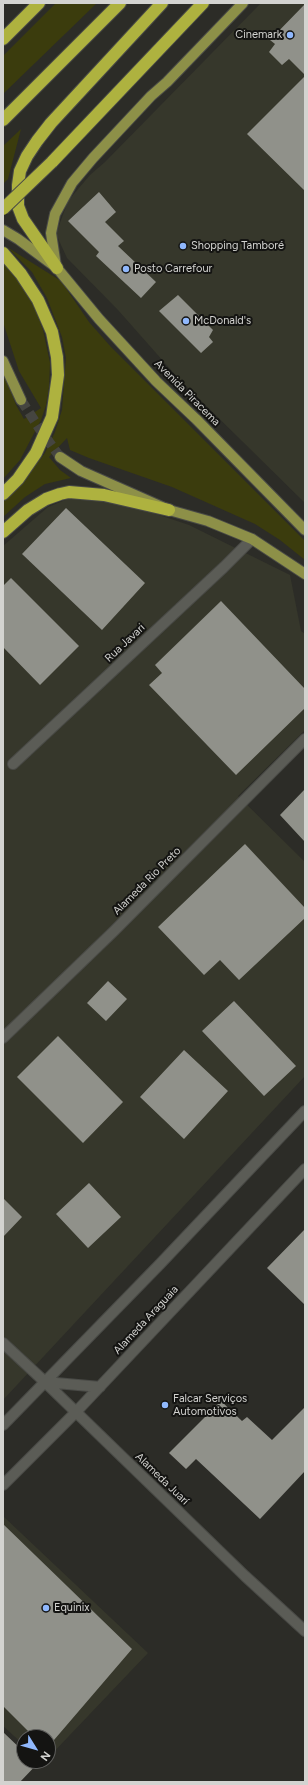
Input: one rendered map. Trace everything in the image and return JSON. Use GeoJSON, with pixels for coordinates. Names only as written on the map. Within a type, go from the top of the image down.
{"type":"FeatureCollection","features":[{"type":"Feature","properties":{"kind":"highway"},"geometry":{"type":"LineString","coordinates":[[3,39],[39,3]]}},
{"type":"Feature","properties":{"kind":"highway"},"geometry":{"type":"LineString","coordinates":[[3,120],[120,3]]}},
{"type":"Feature","properties":{"kind":"highway"},"geometry":{"type":"LineString","coordinates":[[57,268],[23,219],[18,206],[20,171],[27,156],[46,129],[162,3]]}},
{"type":"Feature","properties":{"kind":"highway"},"geometry":{"type":"LineString","coordinates":[[3,209],[52,162],[203,3]]}},
{"type":"Feature","properties":{"kind":"highway"},"geometry":{"type":"LineString","coordinates":[[3,253],[21,274],[38,300],[52,332],[57,357],[58,375],[52,417],[36,453],[18,479],[3,494]]}},
{"type":"Feature","properties":{"kind":"highway"},"geometry":{"type":"LineString","coordinates":[[3,532],[28,510],[46,499],[69,492],[90,492],[169,510]]}},
{"type":"Feature","properties":{"kind":"main road"},"geometry":{"type":"LineString","coordinates":[[57,268],[51,234],[55,214],[72,183],[93,158],[151,96],[167,82],[243,3]]}},
{"type":"Feature","properties":{"kind":"main road","name":"Avenida Piracema"},"geometry":{"type":"LineString","coordinates":[[3,230],[18,239],[57,268],[99,319],[156,381],[216,439],[305,530]]}},
{"type":"Feature","properties":{"kind":"main road"},"geometry":{"type":"LineString","coordinates":[[3,361],[21,400]]}},
{"type":"Feature","properties":{"kind":"main road"},"geometry":{"type":"LineString","coordinates":[[60,457],[81,471],[169,510],[208,521],[252,539],[305,574]]}},
{"type":"Feature","properties":{"kind":"street","name":"Rua Javari"},"geometry":{"type":"LineString","coordinates":[[13,764],[252,539]]}},
{"type":"Feature","properties":{"kind":"street","name":"Alameda Rio Preto"},"geometry":{"type":"LineString","coordinates":[[3,1038],[114,931],[305,739]]}},
{"type":"Feature","properties":{"kind":"street"},"geometry":{"type":"LineString","coordinates":[[3,1425],[305,1111]]}},
{"type":"Feature","properties":{"kind":"street","name":"Alameda Araguaia"},"geometry":{"type":"LineString","coordinates":[[3,1485],[100,1387],[305,1169]]}},
{"type":"Feature","properties":{"kind":"street","name":"Alameda Juarí"},"geometry":{"type":"LineString","coordinates":[[3,1343],[240,1571],[305,1631]]}},
{"type":"Feature","properties":{"kind":"street"},"geometry":{"type":"LineString","coordinates":[[45,1382],[100,1387]]}},
{"type":"Feature","properties":{"kind":"street"},"geometry":{"type":"LineString","coordinates":[[3,1475],[14,1474]]}},
{"type":"Feature","properties":{"kind":"shaded area"},"geometry":{"type":"Polygon","coordinates":[[[56,3],[97,3],[3,94],[3,56],[56,3]]]}},
{"type":"Feature","properties":{"kind":"shaded area","name":"Shopping Tamboré"},"geometry":{"type":"Polygon","coordinates":[[[261,3],[305,3],[305,503],[179,379],[118,310],[67,258],[56,234],[68,201],[90,175],[105,162],[261,3]]]}},
{"type":"Feature","properties":{"kind":"shaded area"},"geometry":{"type":"Polygon","coordinates":[[[21,129],[8,179],[3,184],[3,146],[21,129]]]}},
{"type":"Feature","properties":{"kind":"shaded area"},"geometry":{"type":"Polygon","coordinates":[[[7,247],[61,281],[89,322],[111,347],[305,541],[305,560],[280,540],[255,524],[172,487],[70,450],[67,438],[49,457],[60,470],[71,478],[45,484],[25,497],[3,517],[3,500],[28,475],[45,453],[55,432],[62,410],[66,358],[62,337],[47,298],[32,272],[7,247]]]}},
{"type":"Feature","properties":{"kind":"shaded area"},"geometry":{"type":"Polygon","coordinates":[[[3,262],[18,280],[36,310],[43,330],[50,363],[49,387],[46,405],[41,420],[20,460],[3,479],[3,370],[16,405],[24,419],[41,408],[19,371],[3,322],[3,262]]]}},
{"type":"Feature","properties":{"kind":"shaded area"},"geometry":{"type":"Polygon","coordinates":[[[75,496],[105,497],[189,525],[290,575],[301,631],[305,634],[305,730],[238,796],[305,862],[305,1076],[3,1400],[3,546],[48,507],[75,496]]]}},
{"type":"Feature","properties":{"kind":"shaded area","name":"Equinix"},"geometry":{"type":"Polygon","coordinates":[[[3,1516],[148,1653],[56,1750],[56,1729],[16,1729],[16,1738],[3,1726],[3,1516]]]}},
{"type":"Feature","properties":{"kind":"building","name":"Cinemark"},"geometry":{"type":"Polygon","coordinates":[[[305,4],[305,75],[289,59],[282,65],[269,52],[275,44],[270,40],[305,4]]]}},
{"type":"Feature","properties":{"kind":"building"},"geometry":{"type":"Polygon","coordinates":[[[305,76],[305,191],[247,134],[305,76]]]}},
{"type":"Feature","properties":{"kind":"building"},"geometry":{"type":"Polygon","coordinates":[[[99,192],[116,212],[105,222],[124,241],[118,246],[156,282],[141,298],[96,256],[99,252],[68,221],[99,192]]]}},
{"type":"Feature","properties":{"kind":"building","name":"McDonald's"},"geometry":{"type":"Polygon","coordinates":[[[178,295],[213,330],[209,337],[213,342],[201,353],[159,311],[178,295]]]}},
{"type":"Feature","properties":{"kind":"building"},"geometry":{"type":"Polygon","coordinates":[[[66,508],[145,583],[102,630],[22,554],[66,508]]]}},
{"type":"Feature","properties":{"kind":"building"},"geometry":{"type":"Polygon","coordinates":[[[11,578],[79,646],[40,685],[3,647],[3,586],[11,578]]]}},
{"type":"Feature","properties":{"kind":"building"},"geometry":{"type":"Polygon","coordinates":[[[221,601],[305,689],[305,708],[236,775],[149,685],[162,673],[155,665],[221,601]]]}},
{"type":"Feature","properties":{"kind":"building"},"geometry":{"type":"Polygon","coordinates":[[[305,789],[305,842],[280,815],[305,789]]]}},
{"type":"Feature","properties":{"kind":"building"},"geometry":{"type":"Polygon","coordinates":[[[245,844],[305,908],[305,918],[239,980],[220,960],[204,975],[158,927],[245,844]]]}},
{"type":"Feature","properties":{"kind":"building"},"geometry":{"type":"Polygon","coordinates":[[[108,981],[127,999],[106,1021],[87,1003],[108,981]]]}},
{"type":"Feature","properties":{"kind":"building"},"geometry":{"type":"Polygon","coordinates":[[[234,1001],[296,1066],[264,1096],[202,1031],[234,1001]]]}},
{"type":"Feature","properties":{"kind":"building"},"geometry":{"type":"Polygon","coordinates":[[[58,1036],[123,1102],[83,1143],[17,1077],[58,1036]]]}},
{"type":"Feature","properties":{"kind":"building"},"geometry":{"type":"Polygon","coordinates":[[[184,1050],[228,1091],[184,1139],[140,1097],[184,1050]]]}},
{"type":"Feature","properties":{"kind":"building"},"geometry":{"type":"Polygon","coordinates":[[[89,1183],[121,1217],[88,1248],[56,1214],[89,1183]]]}},
{"type":"Feature","properties":{"kind":"building"},"geometry":{"type":"Polygon","coordinates":[[[3,1198],[22,1217],[3,1237],[3,1198]]]}},
{"type":"Feature","properties":{"kind":"building"},"geometry":{"type":"Polygon","coordinates":[[[305,1229],[305,1305],[267,1268],[305,1229]]]}},
{"type":"Feature","properties":{"kind":"building"},"geometry":{"type":"Polygon","coordinates":[[[221,1401],[242,1421],[247,1417],[272,1440],[305,1407],[305,1471],[260,1519],[196,1459],[186,1469],[169,1453],[221,1401]]]}},
{"type":"Feature","properties":{"kind":"building","name":"Equinix"},"geometry":{"type":"Polygon","coordinates":[[[3,1524],[132,1649],[56,1738],[56,1729],[26,1729],[3,1706],[3,1524]]]}},
{"type":"Feature","properties":{"kind":"building"},"geometry":{"type":"Polygon","coordinates":[[[3,1732],[16,1744],[16,1769],[32,1769],[20,1782],[3,1782],[3,1732]]]}},
{"type":"Feature","properties":{"kind":"tunnel"},"geometry":{"type":"LineString","coordinates":[[21,400],[60,457]]}},
{"type":"Feature","properties":{"kind":"place","name":"Cinemark"},"geometry":{"type":"Point","coordinates":[290,35]}},
{"type":"Feature","properties":{"kind":"place","name":"Shopping Tamboré"},"geometry":{"type":"Point","coordinates":[183,246]}},
{"type":"Feature","properties":{"kind":"place","name":"Posto Carrefour"},"geometry":{"type":"Point","coordinates":[126,269]}},
{"type":"Feature","properties":{"kind":"place","name":"McDonald's"},"geometry":{"type":"Point","coordinates":[186,321]}},
{"type":"Feature","properties":{"kind":"place","name":"Falcar Serviços Automotivos"},"geometry":{"type":"Point","coordinates":[165,1405]}},
{"type":"Feature","properties":{"kind":"place","name":"Equinix"},"geometry":{"type":"Point","coordinates":[46,1608]}}]}
